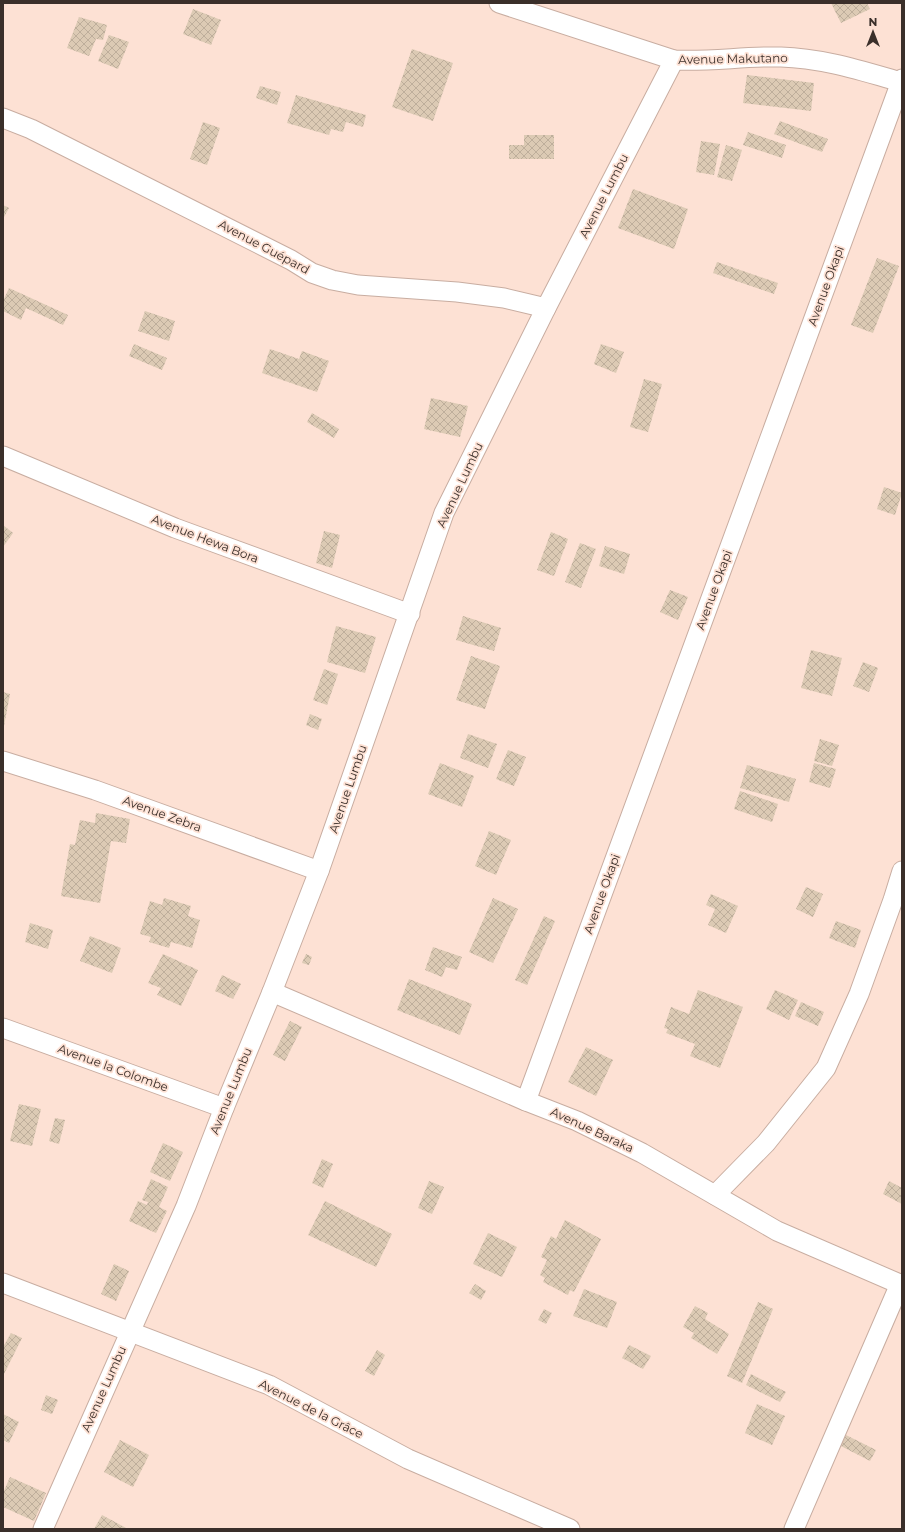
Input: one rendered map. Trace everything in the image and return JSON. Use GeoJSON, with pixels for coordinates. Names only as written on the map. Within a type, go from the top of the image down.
{"type":"FeatureCollection","features":[{"type":"Feature","properties":{"kind":"street","name":"Avenue Makutano"},"geometry":{"type":"LineString","coordinates":[[498,3],[674,60],[694,61],[752,57],[814,59],[902,80]]}},
{"type":"Feature","properties":{"kind":"street","name":"Avenue Lumbu"},"geometry":{"type":"LineString","coordinates":[[43,1529],[186,1206],[224,1108],[272,992],[319,871],[444,513],[546,308],[674,60]]}},
{"type":"Feature","properties":{"kind":"street","name":"Avenue Okapi"},"geometry":{"type":"LineString","coordinates":[[526,1101],[902,80]]}},
{"type":"Feature","properties":{"kind":"street","name":"Avenue Guépard"},"geometry":{"type":"LineString","coordinates":[[3,118],[38,132],[291,260],[312,273],[332,280],[358,284],[504,298],[546,308]]}},
{"type":"Feature","properties":{"kind":"street","name":"Avenue Hewa Bora"},"geometry":{"type":"LineString","coordinates":[[3,456],[175,528],[410,614]]}},
{"type":"Feature","properties":{"kind":"street","name":"Avenue Zebra"},"geometry":{"type":"LineString","coordinates":[[3,761],[95,790],[319,871]]}},
{"type":"Feature","properties":{"kind":"street"},"geometry":{"type":"LineString","coordinates":[[715,1195],[766,1142],[826,1068],[859,994],[902,871]]}},
{"type":"Feature","properties":{"kind":"street","name":"Avenue Baraka"},"geometry":{"type":"LineString","coordinates":[[272,992],[526,1101],[577,1121],[642,1153],[777,1231],[901,1285]]}},
{"type":"Feature","properties":{"kind":"street","name":"Avenue la Colombe"},"geometry":{"type":"LineString","coordinates":[[3,1028],[224,1108]]}},
{"type":"Feature","properties":{"kind":"street","name":"Avenue de la Grâce"},"geometry":{"type":"LineString","coordinates":[[3,1283],[269,1385],[408,1459],[570,1529]]}},
{"type":"Feature","properties":{"kind":"street"},"geometry":{"type":"LineString","coordinates":[[794,1529],[901,1285]]}},
{"type":"Feature","properties":{"kind":"building"},"geometry":{"type":"Polygon","coordinates":[[[831,3],[867,3],[870,9],[841,23],[831,3]]]}},
{"type":"Feature","properties":{"kind":"building"},"geometry":{"type":"Polygon","coordinates":[[[193,9],[221,20],[211,45],[183,34],[193,9]]]}},
{"type":"Feature","properties":{"kind":"building"},"geometry":{"type":"Polygon","coordinates":[[[79,17],[107,25],[103,40],[96,39],[89,56],[67,48],[79,17]]]}},
{"type":"Feature","properties":{"kind":"building"},"geometry":{"type":"Polygon","coordinates":[[[109,35],[129,42],[118,69],[98,61],[109,35]]]}},
{"type":"Feature","properties":{"kind":"building"},"geometry":{"type":"Polygon","coordinates":[[[412,49],[453,63],[433,121],[392,107],[412,49]]]}},
{"type":"Feature","properties":{"kind":"building"},"geometry":{"type":"Polygon","coordinates":[[[747,75],[814,83],[811,111],[743,103],[747,75]]]}},
{"type":"Feature","properties":{"kind":"building"},"geometry":{"type":"Polygon","coordinates":[[[260,86],[281,92],[277,105],[256,98],[260,86]]]}},
{"type":"Feature","properties":{"kind":"building"},"geometry":{"type":"Polygon","coordinates":[[[296,95],[366,115],[363,127],[346,122],[343,132],[331,129],[329,135],[287,123],[296,95]]]}},
{"type":"Feature","properties":{"kind":"building"},"geometry":{"type":"Polygon","coordinates":[[[780,121],[828,139],[822,152],[774,134],[780,121]]]}},
{"type":"Feature","properties":{"kind":"building"},"geometry":{"type":"Polygon","coordinates":[[[203,122],[220,128],[207,165],[190,159],[203,122]]]}},
{"type":"Feature","properties":{"kind":"building"},"geometry":{"type":"Polygon","coordinates":[[[748,132],[786,145],[782,158],[743,145],[748,132]]]}},
{"type":"Feature","properties":{"kind":"building"},"geometry":{"type":"Polygon","coordinates":[[[524,135],[554,135],[554,159],[509,159],[509,145],[524,145],[524,135]]]}},
{"type":"Feature","properties":{"kind":"building"},"geometry":{"type":"Polygon","coordinates":[[[701,141],[720,144],[714,175],[696,172],[701,141]]]}},
{"type":"Feature","properties":{"kind":"building"},"geometry":{"type":"Polygon","coordinates":[[[726,145],[742,150],[732,181],[717,177],[726,145]]]}},
{"type":"Feature","properties":{"kind":"building"},"geometry":{"type":"Polygon","coordinates":[[[633,189],[688,209],[674,249],[618,228],[633,189]]]}},
{"type":"Feature","properties":{"kind":"building"},"geometry":{"type":"Polygon","coordinates":[[[3,205],[9,208],[3,219],[3,205]]]}},
{"type":"Feature","properties":{"kind":"building"},"geometry":{"type":"Polygon","coordinates":[[[877,258],[899,266],[873,333],[851,325],[877,258]]]}},
{"type":"Feature","properties":{"kind":"building"},"geometry":{"type":"Polygon","coordinates":[[[717,262],[778,283],[774,294],[713,273],[717,262]]]}},
{"type":"Feature","properties":{"kind":"building"},"geometry":{"type":"Polygon","coordinates":[[[9,288],[68,315],[63,325],[26,308],[21,320],[3,311],[3,301],[9,288]]]}},
{"type":"Feature","properties":{"kind":"building"},"geometry":{"type":"Polygon","coordinates":[[[145,311],[175,321],[169,341],[138,331],[145,311]]]}},
{"type":"Feature","properties":{"kind":"building"},"geometry":{"type":"Polygon","coordinates":[[[134,344],[167,358],[162,370],[129,356],[134,344]]]}},
{"type":"Feature","properties":{"kind":"building"},"geometry":{"type":"Polygon","coordinates":[[[601,344],[624,352],[616,373],[594,364],[601,344]]]}},
{"type":"Feature","properties":{"kind":"building"},"geometry":{"type":"Polygon","coordinates":[[[270,349],[299,359],[302,351],[329,361],[317,392],[262,373],[270,349]]]}},
{"type":"Feature","properties":{"kind":"building"},"geometry":{"type":"Polygon","coordinates":[[[644,379],[662,384],[648,432],[630,427],[644,379]]]}},
{"type":"Feature","properties":{"kind":"building"},"geometry":{"type":"Polygon","coordinates":[[[431,398],[468,406],[460,437],[424,429],[431,398]]]}},
{"type":"Feature","properties":{"kind":"building"},"geometry":{"type":"Polygon","coordinates":[[[312,413],[339,429],[334,438],[307,422],[312,413]]]}},
{"type":"Feature","properties":{"kind":"building"},"geometry":{"type":"Polygon","coordinates":[[[884,487],[902,493],[895,515],[877,509],[884,487]]]}},
{"type":"Feature","properties":{"kind":"building"},"geometry":{"type":"Polygon","coordinates":[[[3,525],[13,533],[3,547],[3,525]]]}},
{"type":"Feature","properties":{"kind":"building"},"geometry":{"type":"Polygon","coordinates":[[[324,531],[340,535],[332,568],[316,563],[324,531]]]}},
{"type":"Feature","properties":{"kind":"building"},"geometry":{"type":"Polygon","coordinates":[[[551,532],[568,539],[554,576],[537,570],[551,532]]]}},
{"type":"Feature","properties":{"kind":"building"},"geometry":{"type":"Polygon","coordinates":[[[580,543],[596,549],[581,588],[565,582],[580,543]]]}},
{"type":"Feature","properties":{"kind":"building"},"geometry":{"type":"Polygon","coordinates":[[[605,546],[630,554],[624,574],[599,566],[605,546]]]}},
{"type":"Feature","properties":{"kind":"building"},"geometry":{"type":"Polygon","coordinates":[[[670,590],[688,597],[678,620],[660,612],[670,590]]]}},
{"type":"Feature","properties":{"kind":"building"},"geometry":{"type":"Polygon","coordinates":[[[463,616],[501,628],[494,651],[456,640],[463,616]]]}},
{"type":"Feature","properties":{"kind":"building"},"geometry":{"type":"Polygon","coordinates":[[[336,626],[376,637],[365,673],[327,662],[336,626]]]}},
{"type":"Feature","properties":{"kind":"building"},"geometry":{"type":"Polygon","coordinates":[[[811,650],[842,658],[832,696],[801,688],[811,650]]]}},
{"type":"Feature","properties":{"kind":"building"},"geometry":{"type":"Polygon","coordinates":[[[471,656],[500,666],[485,709],[456,700],[471,656]]]}},
{"type":"Feature","properties":{"kind":"building"},"geometry":{"type":"Polygon","coordinates":[[[863,662],[878,668],[869,692],[853,686],[863,662]]]}},
{"type":"Feature","properties":{"kind":"building"},"geometry":{"type":"Polygon","coordinates":[[[324,669],[338,674],[327,705],[313,700],[324,669]]]}},
{"type":"Feature","properties":{"kind":"building"},"geometry":{"type":"Polygon","coordinates":[[[3,692],[10,694],[4,726],[3,726],[3,692]]]}},
{"type":"Feature","properties":{"kind":"building"},"geometry":{"type":"Polygon","coordinates":[[[310,714],[322,719],[318,730],[306,725],[310,714]]]}},
{"type":"Feature","properties":{"kind":"building"},"geometry":{"type":"Polygon","coordinates":[[[468,734],[497,744],[488,768],[460,758],[468,734]]]}},
{"type":"Feature","properties":{"kind":"building"},"geometry":{"type":"Polygon","coordinates":[[[820,739],[839,745],[832,766],[814,761],[820,739]]]}},
{"type":"Feature","properties":{"kind":"building"},"geometry":{"type":"Polygon","coordinates":[[[508,750],[526,757],[514,786],[496,779],[508,750]]]}},
{"type":"Feature","properties":{"kind":"building"},"geometry":{"type":"Polygon","coordinates":[[[440,763],[474,776],[462,807],[428,794],[440,763]]]}},
{"type":"Feature","properties":{"kind":"building"},"geometry":{"type":"Polygon","coordinates":[[[814,763],[836,769],[830,788],[809,782],[814,763]]]}},
{"type":"Feature","properties":{"kind":"building"},"geometry":{"type":"Polygon","coordinates":[[[747,765],[796,779],[789,802],[740,788],[747,765]]]}},
{"type":"Feature","properties":{"kind":"building"},"geometry":{"type":"Polygon","coordinates":[[[740,791],[778,804],[772,822],[734,809],[740,791]]]}},
{"type":"Feature","properties":{"kind":"building"},"geometry":{"type":"Polygon","coordinates":[[[96,813],[130,819],[126,843],[111,841],[100,903],[61,896],[70,844],[75,845],[80,820],[95,823],[96,813]]]}},
{"type":"Feature","properties":{"kind":"building"},"geometry":{"type":"Polygon","coordinates":[[[489,831],[511,840],[496,875],[475,866],[489,831]]]}},
{"type":"Feature","properties":{"kind":"building"},"geometry":{"type":"Polygon","coordinates":[[[806,887],[823,894],[813,917],[796,909],[806,887]]]}},
{"type":"Feature","properties":{"kind":"building"},"geometry":{"type":"Polygon","coordinates":[[[711,894],[738,906],[726,933],[708,925],[715,909],[706,905],[711,894]]]}},
{"type":"Feature","properties":{"kind":"building"},"geometry":{"type":"Polygon","coordinates":[[[164,898],[191,906],[188,916],[200,920],[192,948],[171,942],[169,948],[149,942],[151,937],[140,934],[150,901],[162,905],[164,898]]]}},
{"type":"Feature","properties":{"kind":"building"},"geometry":{"type":"Polygon","coordinates":[[[493,898],[518,909],[493,963],[469,952],[493,898]]]}},
{"type":"Feature","properties":{"kind":"building"},"geometry":{"type":"Polygon","coordinates":[[[544,916],[555,921],[527,985],[515,980],[544,916]]]}},
{"type":"Feature","properties":{"kind":"building"},"geometry":{"type":"Polygon","coordinates":[[[836,921],[861,930],[855,948],[829,938],[836,921]]]}},
{"type":"Feature","properties":{"kind":"building"},"geometry":{"type":"Polygon","coordinates":[[[30,923],[53,930],[48,949],[25,942],[30,923]]]}},
{"type":"Feature","properties":{"kind":"building"},"geometry":{"type":"Polygon","coordinates":[[[90,936],[121,948],[112,973],[80,961],[90,936]]]}},
{"type":"Feature","properties":{"kind":"building"},"geometry":{"type":"Polygon","coordinates":[[[433,947],[462,957],[457,970],[446,967],[442,977],[425,970],[433,947]]]}},
{"type":"Feature","properties":{"kind":"building"},"geometry":{"type":"Polygon","coordinates":[[[163,954],[198,970],[181,1006],[157,995],[161,988],[148,983],[163,954]]]}},
{"type":"Feature","properties":{"kind":"building"},"geometry":{"type":"Polygon","coordinates":[[[306,954],[312,957],[309,965],[302,963],[306,954]]]}},
{"type":"Feature","properties":{"kind":"building"},"geometry":{"type":"Polygon","coordinates":[[[222,975],[241,984],[233,999],[215,991],[222,975]]]}},
{"type":"Feature","properties":{"kind":"building"},"geometry":{"type":"Polygon","coordinates":[[[409,979],[472,1004],[460,1035],[397,1010],[409,979]]]}},
{"type":"Feature","properties":{"kind":"building"},"geometry":{"type":"Polygon","coordinates":[[[698,990],[743,1007],[720,1068],[690,1056],[695,1044],[666,1033],[668,1029],[664,1028],[671,1007],[689,1014],[698,990]]]}},
{"type":"Feature","properties":{"kind":"building"},"geometry":{"type":"Polygon","coordinates":[[[775,990],[798,1000],[789,1020],[766,1009],[775,990]]]}},
{"type":"Feature","properties":{"kind":"building"},"geometry":{"type":"Polygon","coordinates":[[[801,1002],[824,1012],[818,1026],[795,1016],[801,1002]]]}},
{"type":"Feature","properties":{"kind":"building"},"geometry":{"type":"Polygon","coordinates":[[[290,1021],[302,1027],[285,1061],[273,1055],[290,1021]]]}},
{"type":"Feature","properties":{"kind":"building"},"geometry":{"type":"Polygon","coordinates":[[[586,1047],[613,1060],[596,1096],[568,1082],[586,1047]]]}},
{"type":"Feature","properties":{"kind":"building"},"geometry":{"type":"Polygon","coordinates":[[[19,1104],[41,1109],[32,1146],[10,1141],[19,1104]]]}},
{"type":"Feature","properties":{"kind":"building"},"geometry":{"type":"Polygon","coordinates":[[[55,1118],[65,1120],[59,1144],[49,1141],[55,1118]]]}},
{"type":"Feature","properties":{"kind":"building"},"geometry":{"type":"Polygon","coordinates":[[[163,1143],[183,1152],[170,1181],[150,1172],[163,1143]]]}},
{"type":"Feature","properties":{"kind":"building"},"geometry":{"type":"Polygon","coordinates":[[[322,1159],[333,1164],[323,1188],[312,1183],[322,1159]]]}},
{"type":"Feature","properties":{"kind":"building"},"geometry":{"type":"Polygon","coordinates":[[[151,1179],[168,1187],[159,1207],[167,1211],[156,1233],[129,1221],[138,1201],[147,1205],[148,1202],[142,1200],[151,1179]]]}},
{"type":"Feature","properties":{"kind":"building"},"geometry":{"type":"Polygon","coordinates":[[[429,1181],[444,1187],[432,1214],[418,1208],[429,1181]]]}},
{"type":"Feature","properties":{"kind":"building"},"geometry":{"type":"Polygon","coordinates":[[[889,1181],[902,1188],[902,1204],[883,1194],[889,1181]]]}},
{"type":"Feature","properties":{"kind":"building"},"geometry":{"type":"Polygon","coordinates":[[[325,1201],[392,1234],[376,1267],[308,1235],[325,1201]]]}},
{"type":"Feature","properties":{"kind":"building"},"geometry":{"type":"Polygon","coordinates":[[[565,1220],[601,1239],[574,1292],[570,1290],[568,1295],[543,1282],[545,1278],[540,1275],[547,1260],[541,1257],[551,1236],[556,1239],[565,1220]]]}},
{"type":"Feature","properties":{"kind":"building"},"geometry":{"type":"Polygon","coordinates":[[[488,1233],[517,1247],[502,1277],[473,1264],[488,1233]]]}},
{"type":"Feature","properties":{"kind":"building"},"geometry":{"type":"Polygon","coordinates":[[[114,1264],[129,1271],[116,1301],[101,1294],[114,1264]]]}},
{"type":"Feature","properties":{"kind":"building"},"geometry":{"type":"Polygon","coordinates":[[[475,1284],[486,1291],[481,1300],[469,1293],[475,1284]]]}},
{"type":"Feature","properties":{"kind":"building"},"geometry":{"type":"Polygon","coordinates":[[[584,1289],[617,1302],[607,1328],[573,1316],[584,1289]]]}},
{"type":"Feature","properties":{"kind":"building"},"geometry":{"type":"Polygon","coordinates":[[[758,1302],[773,1309],[742,1383],[727,1376],[758,1302]]]}},
{"type":"Feature","properties":{"kind":"building"},"geometry":{"type":"Polygon","coordinates":[[[695,1306],[708,1313],[705,1319],[729,1334],[717,1354],[691,1338],[694,1333],[683,1327],[695,1306]]]}},
{"type":"Feature","properties":{"kind":"building"},"geometry":{"type":"Polygon","coordinates":[[[544,1309],[552,1313],[546,1324],[538,1320],[544,1309]]]}},
{"type":"Feature","properties":{"kind":"building"},"geometry":{"type":"Polygon","coordinates":[[[11,1333],[22,1338],[3,1376],[3,1347],[11,1333]]]}},
{"type":"Feature","properties":{"kind":"building"},"geometry":{"type":"Polygon","coordinates":[[[629,1345],[651,1356],[643,1369],[622,1358],[629,1345]]]}},
{"type":"Feature","properties":{"kind":"building"},"geometry":{"type":"Polygon","coordinates":[[[377,1350],[385,1355],[374,1376],[365,1371],[377,1350]]]}},
{"type":"Feature","properties":{"kind":"building"},"geometry":{"type":"Polygon","coordinates":[[[751,1374],[786,1392],[780,1402],[746,1385],[751,1374]]]}},
{"type":"Feature","properties":{"kind":"building"},"geometry":{"type":"Polygon","coordinates":[[[46,1395],[58,1400],[52,1414],[41,1410],[46,1395]]]}},
{"type":"Feature","properties":{"kind":"building"},"geometry":{"type":"Polygon","coordinates":[[[757,1404],[785,1416],[772,1445],[745,1433],[757,1404]]]}},
{"type":"Feature","properties":{"kind":"building"},"geometry":{"type":"Polygon","coordinates":[[[3,1414],[19,1422],[9,1443],[3,1440],[3,1414]]]}},
{"type":"Feature","properties":{"kind":"building"},"geometry":{"type":"Polygon","coordinates":[[[844,1434],[876,1450],[870,1461],[839,1445],[844,1434]]]}},
{"type":"Feature","properties":{"kind":"building"},"geometry":{"type":"Polygon","coordinates":[[[120,1440],[149,1455],[133,1487],[104,1472],[120,1440]]]}},
{"type":"Feature","properties":{"kind":"building"},"geometry":{"type":"Polygon","coordinates":[[[10,1477],[46,1493],[34,1521],[3,1507],[3,1493],[10,1477]]]}},
{"type":"Feature","properties":{"kind":"building"},"geometry":{"type":"Polygon","coordinates":[[[102,1515],[128,1529],[94,1529],[102,1515]]]}}]}
